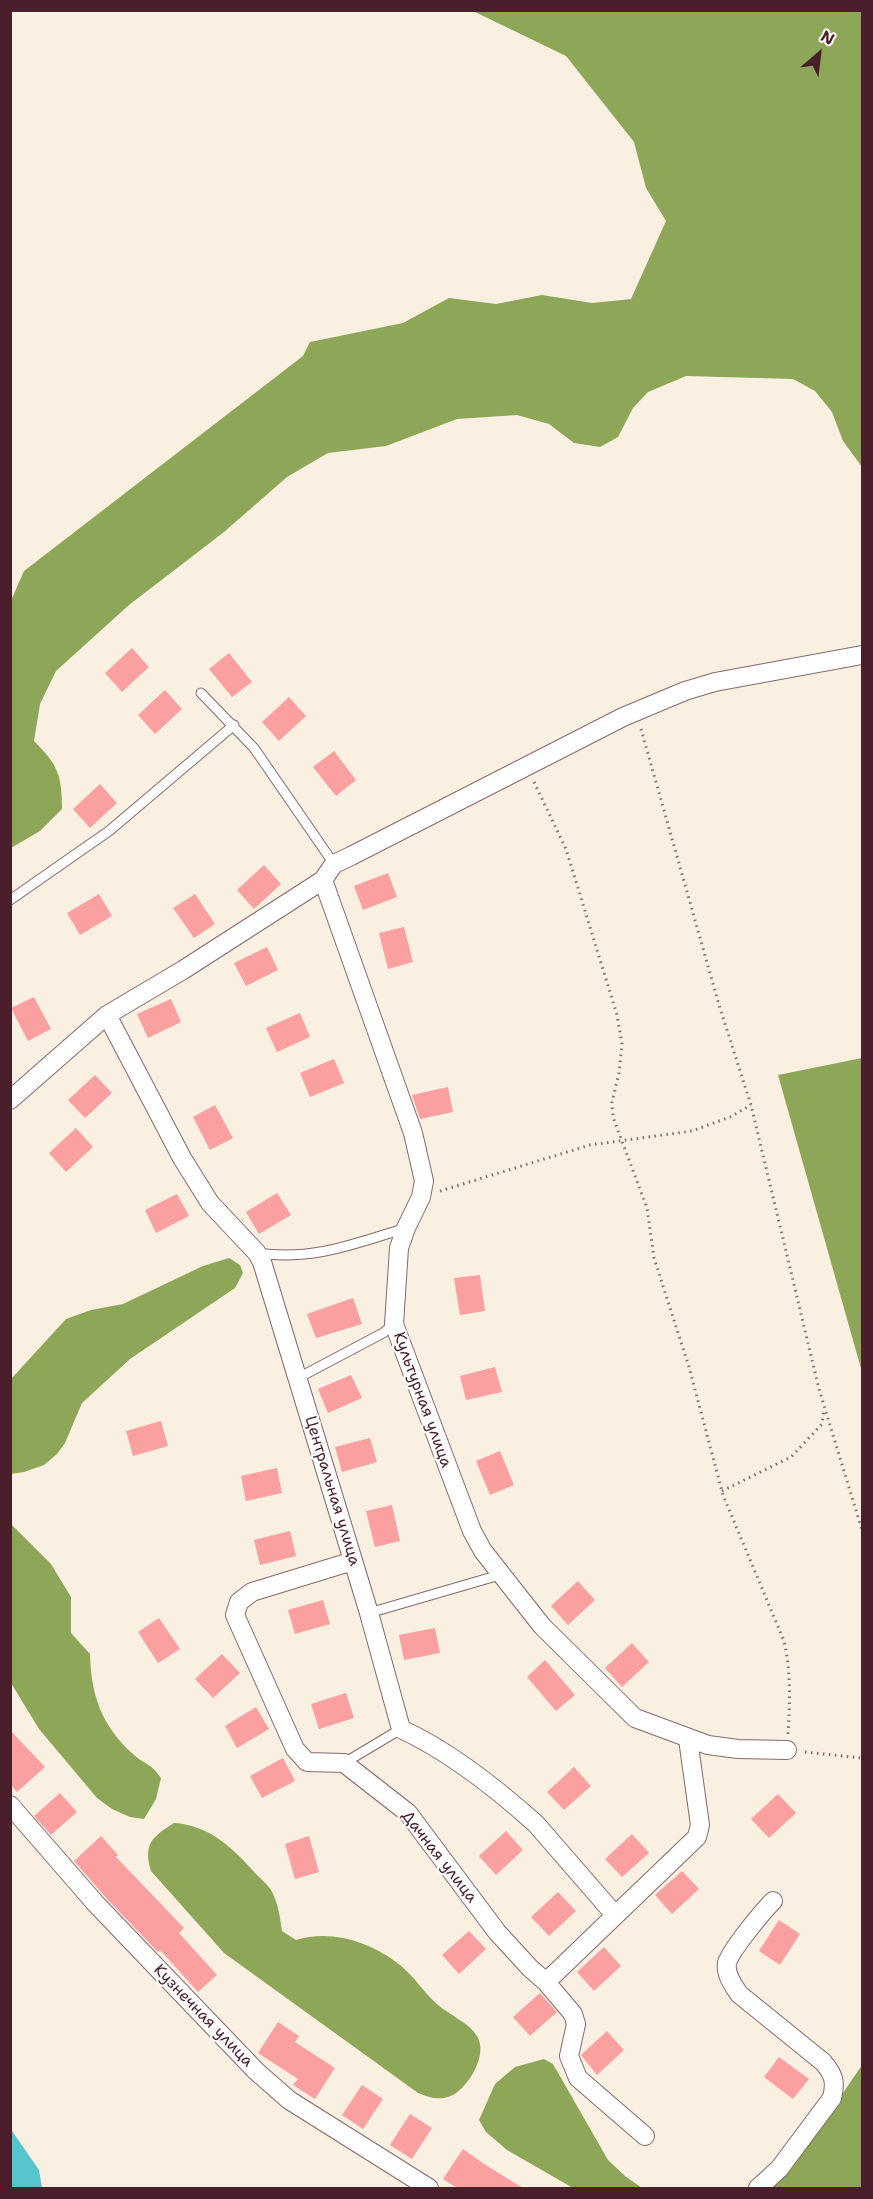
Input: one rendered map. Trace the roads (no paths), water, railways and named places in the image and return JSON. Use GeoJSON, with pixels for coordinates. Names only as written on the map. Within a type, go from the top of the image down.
{"type":"FeatureCollection","features":[{"type":"Feature","properties":{"kind":"street"},"geometry":{"type":"LineString","coordinates":[[10,1100],[106,1015],[183,970],[323,880],[334,864],[526,766],[636,712],[685,691],[715,682],[862,655]]}},
{"type":"Feature","properties":{"kind":"street","name":"Культурная улица"},"geometry":{"type":"LineString","coordinates":[[323,880],[413,1133],[423,1181],[421,1197],[399,1248],[394,1324],[472,1531],[483,1551],[542,1626],[635,1718],[708,1745],[738,1749],[787,1750]]}},
{"type":"Feature","properties":{"kind":"street","name":"Центральная улица"},"geometry":{"type":"LineString","coordinates":[[106,1015],[182,1158],[210,1203],[257,1253],[262,1262],[369,1613],[401,1729]]}},
{"type":"Feature","properties":{"kind":"street"},"geometry":{"type":"LineString","coordinates":[[344,1763],[307,1762],[300,1756],[235,1615],[239,1602],[252,1592],[353,1561]]}},
{"type":"Feature","properties":{"kind":"street"},"geometry":{"type":"LineString","coordinates":[[401,1729],[438,1748],[522,1811],[615,1915]]}},
{"type":"Feature","properties":{"kind":"street"},"geometry":{"type":"LineString","coordinates":[[546,1982],[697,1837],[700,1825],[688,1739]]}},
{"type":"Feature","properties":{"kind":"street","name":"Дачная улица"},"geometry":{"type":"LineString","coordinates":[[344,1763],[408,1813],[497,1932],[546,1982],[573,2014],[576,2024],[569,2056],[578,2078],[645,2136]]}},
{"type":"Feature","properties":{"kind":"street","name":"Кузнечная улица"},"geometry":{"type":"LineString","coordinates":[[10,1804],[96,1904],[256,2071],[289,2100],[429,2188]]}},
{"type":"Feature","properties":{"kind":"street"},"geometry":{"type":"LineString","coordinates":[[758,2188],[778,2169],[832,2098],[835,2084],[832,2073],[823,2062],[739,1994],[729,1978],[727,1964],[732,1954],[773,1901]]}},
{"type":"Feature","properties":{"kind":"lane"},"geometry":{"type":"LineString","coordinates":[[201,693],[254,748],[334,864]]}},
{"type":"Feature","properties":{"kind":"lane"},"geometry":{"type":"LineString","coordinates":[[10,900],[109,831],[234,725]]}},
{"type":"Feature","properties":{"kind":"lane"},"geometry":{"type":"LineString","coordinates":[[257,1253],[279,1256],[324,1252],[406,1228]]}},
{"type":"Feature","properties":{"kind":"lane"},"geometry":{"type":"LineString","coordinates":[[298,1378],[383,1333],[394,1324]]}},
{"type":"Feature","properties":{"kind":"lane"},"geometry":{"type":"LineString","coordinates":[[369,1613],[503,1574]]}},
{"type":"Feature","properties":{"kind":"lane"},"geometry":{"type":"LineString","coordinates":[[344,1763],[401,1729]]}},
{"type":"Feature","properties":{"kind":"water"},"geometry":{"type":"Polygon","coordinates":[[[10,2128],[39,2170],[42,2188],[11,2188],[10,2128]]]}}]}
